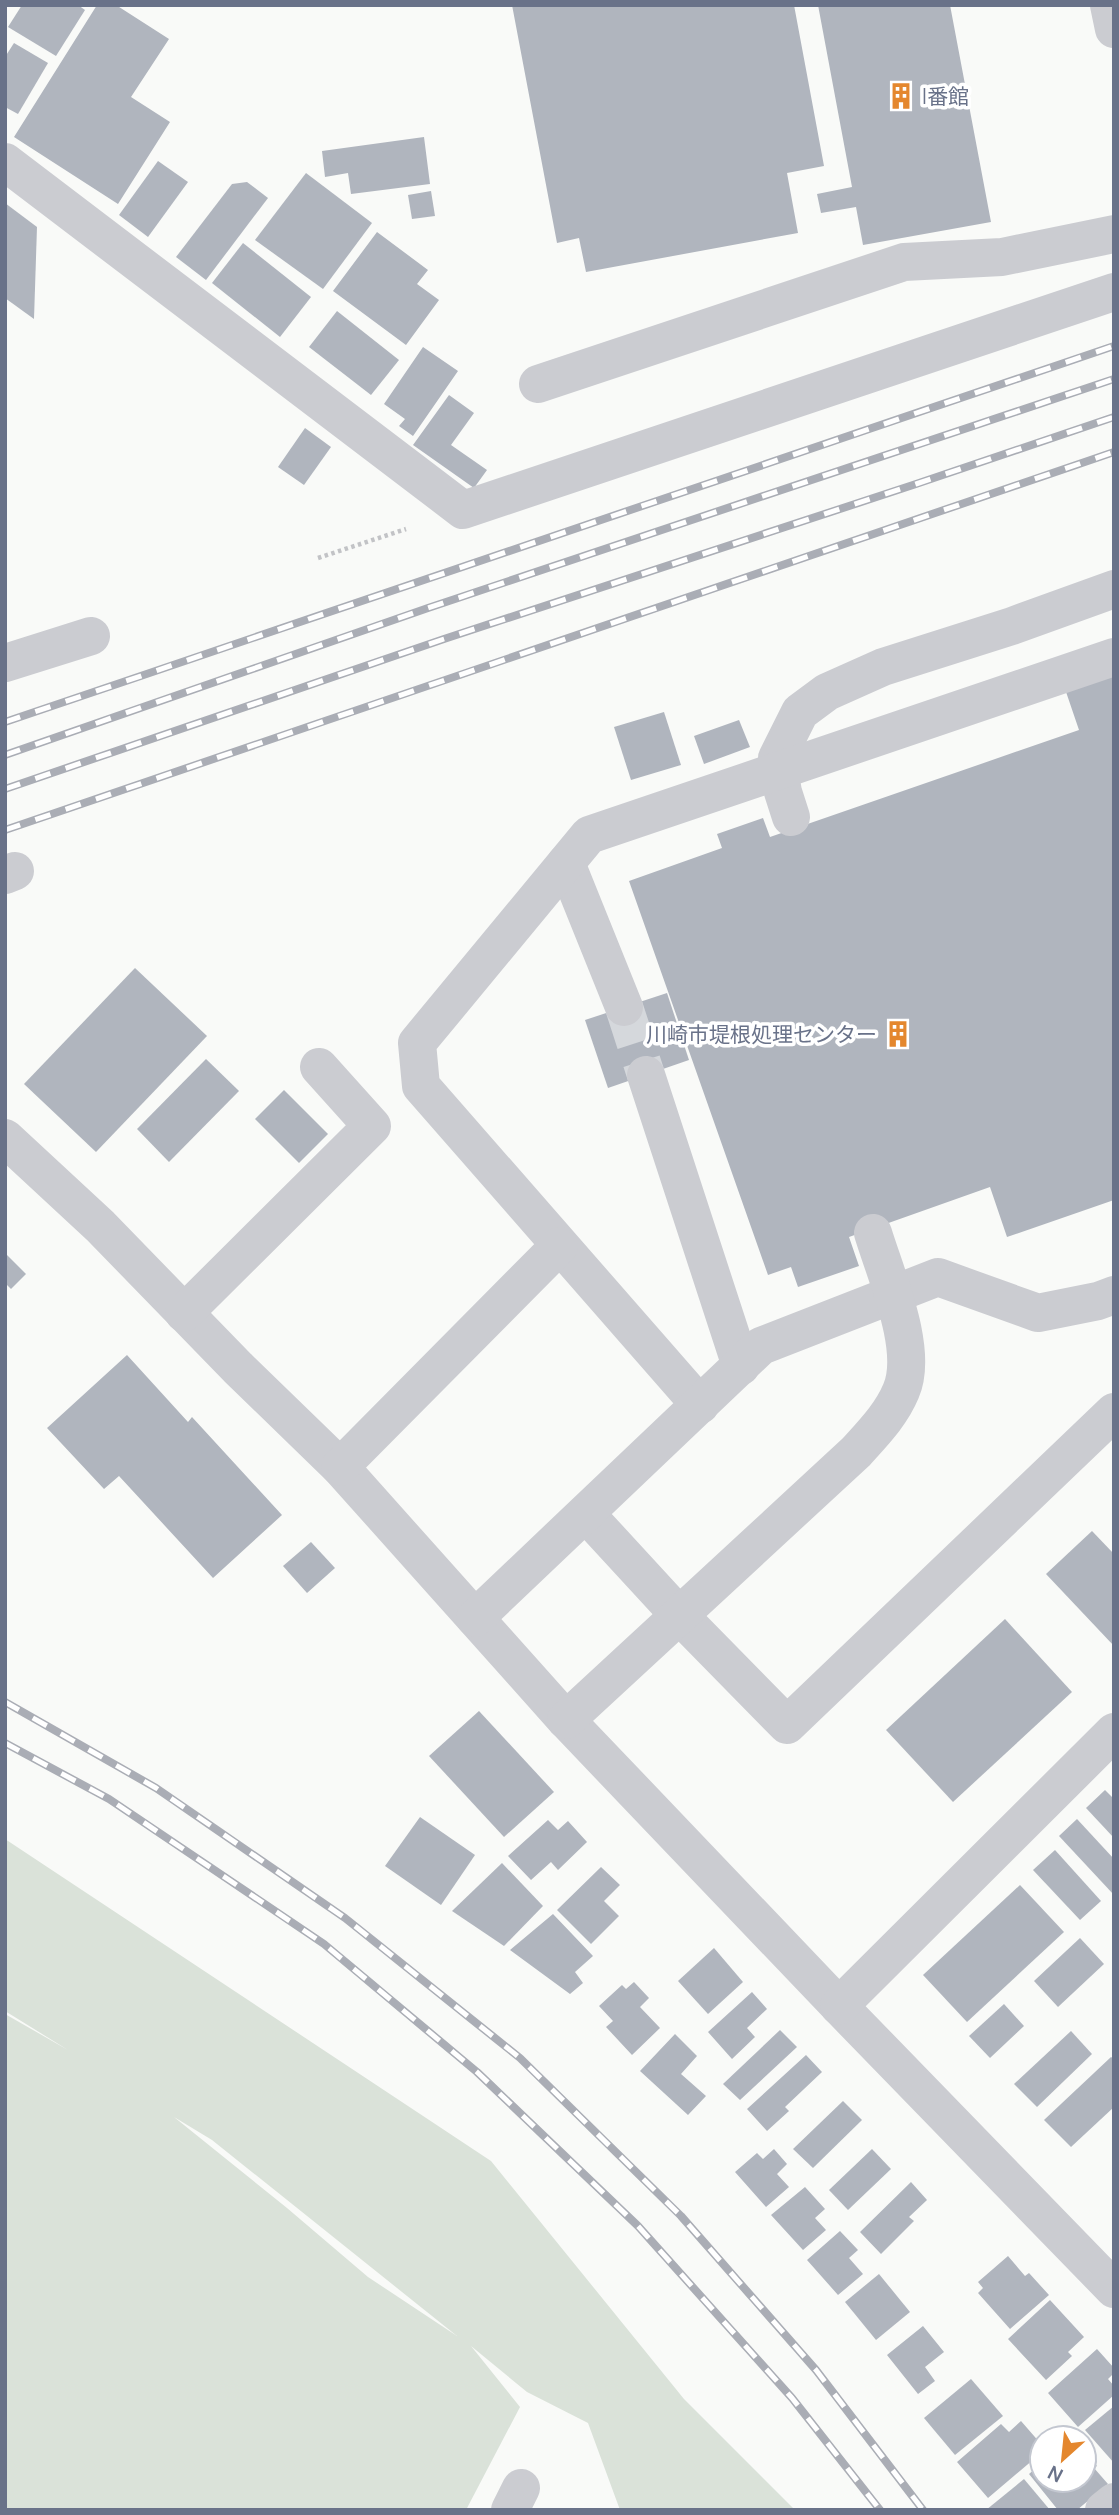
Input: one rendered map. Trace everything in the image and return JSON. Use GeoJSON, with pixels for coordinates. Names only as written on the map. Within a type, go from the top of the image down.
{"type":"FeatureCollection","features":[{"type":"Feature","properties":{"kind":"street"},"geometry":{"type":"LineString","coordinates":[[1110,5],[1114,29]]}},
{"type":"Feature","properties":{"kind":"street"},"geometry":{"type":"LineString","coordinates":[[5,162],[463,510],[1114,292]]}},
{"type":"Feature","properties":{"kind":"street"},"geometry":{"type":"LineString","coordinates":[[538,384],[904,262],[1002,257],[1114,233]]}},
{"type":"Feature","properties":{"kind":"street"},"geometry":{"type":"LineString","coordinates":[[790,817],[777,758],[800,712],[827,692],[883,667],[1012,626],[1114,589]]}},
{"type":"Feature","properties":{"kind":"street"},"geometry":{"type":"LineString","coordinates":[[5,663],[91,636]]}},
{"type":"Feature","properties":{"kind":"street"},"geometry":{"type":"LineString","coordinates":[[700,1405],[422,1086],[416,1044],[589,835],[1114,657]]}},
{"type":"Feature","properties":{"kind":"street"},"geometry":{"type":"LineString","coordinates":[[566,863],[624,1007]]}},
{"type":"Feature","properties":{"kind":"street"},"geometry":{"type":"LineString","coordinates":[[184,1313],[372,1126],[319,1067]]}},
{"type":"Feature","properties":{"kind":"street"},"geometry":{"type":"LineString","coordinates":[[646,1074],[741,1366]]}},
{"type":"Feature","properties":{"kind":"street"},"geometry":{"type":"LineString","coordinates":[[5,1138],[100,1226],[340,1467],[566,1720],[1114,2289]]}},
{"type":"Feature","properties":{"kind":"street"},"geometry":{"type":"LineString","coordinates":[[566,1720],[856,1452],[883,1423],[902,1390],[908,1361],[904,1334],[873,1233]]}},
{"type":"Feature","properties":{"kind":"street"},"geometry":{"type":"LineString","coordinates":[[340,1467],[559,1245]]}},
{"type":"Feature","properties":{"kind":"street"},"geometry":{"type":"LineString","coordinates":[[475,1618],[761,1346],[938,1277],[1038,1313],[1098,1301],[1114,1295]]}},
{"type":"Feature","properties":{"kind":"street"},"geometry":{"type":"LineString","coordinates":[[586,1514],[679,1615],[787,1725],[1114,1412]]}},
{"type":"Feature","properties":{"kind":"street"},"geometry":{"type":"LineString","coordinates":[[839,2006],[1114,1732]]}},
{"type":"Feature","properties":{"kind":"street"},"geometry":{"type":"LineString","coordinates":[[1104,2510],[1114,2502]]}},
{"type":"Feature","properties":{"kind":"path"},"geometry":{"type":"LineString","coordinates":[[318,558],[463,510]]}},
{"type":"Feature","properties":{"kind":"shaded area"},"geometry":{"type":"Polygon","coordinates":[[[5,1839],[491,2161],[684,2399],[795,2510],[620,2510],[588,2423],[527,2392],[471,2346],[520,2407],[466,2510],[5,2510],[5,2014],[68,2050],[5,2011],[5,1839]],[[174,2117],[368,2277],[457,2336],[212,2140],[174,2117]]]}},
{"type":"Feature","properties":{"kind":"building"},"geometry":{"type":"Polygon","coordinates":[[[22,5],[78,5],[85,10],[56,56],[8,27],[22,5]]]}},
{"type":"Feature","properties":{"kind":"building"},"geometry":{"type":"Polygon","coordinates":[[[97,5],[116,5],[169,39],[131,97],[170,122],[118,204],[14,137],[97,5]]]}},
{"type":"Feature","properties":{"kind":"building"},"geometry":{"type":"Polygon","coordinates":[[[512,5],[794,5],[824,166],[787,173],[798,233],[586,272],[579,238],[557,243],[512,5]]]}},
{"type":"Feature","properties":{"kind":"building","name":"I番館"},"geometry":{"type":"Polygon","coordinates":[[[818,5],[950,5],[991,222],[863,245],[856,207],[821,213],[817,194],[852,187],[818,5]]]}},
{"type":"Feature","properties":{"kind":"building"},"geometry":{"type":"Polygon","coordinates":[[[14,43],[48,63],[18,114],[5,107],[5,57],[14,43]]]}},
{"type":"Feature","properties":{"kind":"building"},"geometry":{"type":"Polygon","coordinates":[[[424,137],[430,184],[351,194],[348,173],[325,177],[322,151],[424,137]]]}},
{"type":"Feature","properties":{"kind":"building"},"geometry":{"type":"Polygon","coordinates":[[[158,161],[188,182],[148,237],[119,215],[158,161]]]}},
{"type":"Feature","properties":{"kind":"building"},"geometry":{"type":"Polygon","coordinates":[[[306,173],[372,223],[323,289],[255,240],[306,173]]]}},
{"type":"Feature","properties":{"kind":"building"},"geometry":{"type":"Polygon","coordinates":[[[247,182],[268,198],[206,280],[176,257],[232,184],[247,182]]]}},
{"type":"Feature","properties":{"kind":"building"},"geometry":{"type":"Polygon","coordinates":[[[431,191],[435,216],[412,219],[408,195],[431,191]]]}},
{"type":"Feature","properties":{"kind":"building"},"geometry":{"type":"Polygon","coordinates":[[[5,203],[37,227],[34,319],[5,298],[5,203]]]}},
{"type":"Feature","properties":{"kind":"building"},"geometry":{"type":"Polygon","coordinates":[[[377,232],[428,270],[417,284],[439,300],[406,345],[333,291],[377,232]]]}},
{"type":"Feature","properties":{"kind":"building"},"geometry":{"type":"Polygon","coordinates":[[[243,243],[311,297],[280,337],[212,283],[243,243]]]}},
{"type":"Feature","properties":{"kind":"building"},"geometry":{"type":"Polygon","coordinates":[[[337,311],[399,360],[371,395],[309,347],[337,311]]]}},
{"type":"Feature","properties":{"kind":"building"},"geometry":{"type":"Polygon","coordinates":[[[423,347],[458,371],[413,436],[399,426],[405,419],[384,404],[423,347]]]}},
{"type":"Feature","properties":{"kind":"building"},"geometry":{"type":"Polygon","coordinates":[[[449,395],[474,413],[451,445],[487,470],[474,488],[413,445],[449,395]]]}},
{"type":"Feature","properties":{"kind":"building"},"geometry":{"type":"Polygon","coordinates":[[[305,428],[331,447],[304,485],[278,467],[305,428]]]}},
{"type":"Feature","properties":{"kind":"building","name":"川崎市堤根処理センター"},"geometry":{"type":"Polygon","coordinates":[[[1114,668],[1114,1200],[1007,1237],[990,1187],[849,1237],[859,1266],[798,1287],[791,1267],[768,1275],[629,881],[722,848],[717,834],[763,818],[770,837],[1079,730],[1064,686],[1114,668]]]}},
{"type":"Feature","properties":{"kind":"building"},"geometry":{"type":"Polygon","coordinates":[[[664,712],[681,765],[631,780],[614,727],[664,712]]]}},
{"type":"Feature","properties":{"kind":"building"},"geometry":{"type":"Polygon","coordinates":[[[739,720],[750,747],[704,764],[694,736],[739,720]]]}},
{"type":"Feature","properties":{"kind":"building"},"geometry":{"type":"Polygon","coordinates":[[[135,968],[207,1036],[96,1152],[24,1084],[135,968]]]}},
{"type":"Feature","properties":{"kind":"building"},"geometry":{"type":"Polygon","coordinates":[[[667,993],[689,1060],[608,1088],[585,1020],[667,993]]]}},
{"type":"Feature","properties":{"kind":"building"},"geometry":{"type":"Polygon","coordinates":[[[206,1059],[239,1091],[169,1162],[137,1129],[206,1059]]]}},
{"type":"Feature","properties":{"kind":"building"},"geometry":{"type":"Polygon","coordinates":[[[284,1090],[328,1134],[299,1163],[255,1119],[284,1090]]]}},
{"type":"Feature","properties":{"kind":"building"},"geometry":{"type":"Polygon","coordinates":[[[5,1253],[26,1274],[11,1289],[5,1283],[5,1253]]]}},
{"type":"Feature","properties":{"kind":"building"},"geometry":{"type":"Polygon","coordinates":[[[127,1355],[188,1422],[192,1417],[282,1515],[213,1578],[119,1476],[104,1489],[47,1428],[127,1355]]]}},
{"type":"Feature","properties":{"kind":"building"},"geometry":{"type":"Polygon","coordinates":[[[1092,1531],[1114,1554],[1114,1646],[1046,1574],[1092,1531]]]}},
{"type":"Feature","properties":{"kind":"building"},"geometry":{"type":"Polygon","coordinates":[[[311,1542],[335,1568],[307,1593],[283,1566],[311,1542]]]}},
{"type":"Feature","properties":{"kind":"building"},"geometry":{"type":"Polygon","coordinates":[[[1005,1619],[1072,1692],[953,1802],[886,1730],[1005,1619]]]}},
{"type":"Feature","properties":{"kind":"building"},"geometry":{"type":"Polygon","coordinates":[[[479,1711],[554,1792],[504,1837],[429,1756],[479,1711]]]}},
{"type":"Feature","properties":{"kind":"building"},"geometry":{"type":"Polygon","coordinates":[[[1105,1790],[1114,1799],[1114,1838],[1086,1808],[1105,1790]]]}},
{"type":"Feature","properties":{"kind":"building"},"geometry":{"type":"Polygon","coordinates":[[[420,1817],[475,1855],[441,1905],[385,1866],[420,1817]]]}},
{"type":"Feature","properties":{"kind":"building"},"geometry":{"type":"Polygon","coordinates":[[[1077,1819],[1114,1859],[1114,1895],[1059,1836],[1077,1819]]]}},
{"type":"Feature","properties":{"kind":"building"},"geometry":{"type":"Polygon","coordinates":[[[548,1820],[558,1830],[568,1821],[587,1842],[558,1870],[551,1862],[531,1880],[508,1856],[548,1820]]]}},
{"type":"Feature","properties":{"kind":"building"},"geometry":{"type":"Polygon","coordinates":[[[1055,1850],[1101,1901],[1080,1920],[1033,1870],[1055,1850]]]}},
{"type":"Feature","properties":{"kind":"building"},"geometry":{"type":"Polygon","coordinates":[[[502,1863],[543,1906],[504,1946],[452,1911],[502,1863]]]}},
{"type":"Feature","properties":{"kind":"building"},"geometry":{"type":"Polygon","coordinates":[[[601,1867],[620,1885],[604,1901],[619,1916],[591,1944],[557,1910],[601,1867]]]}},
{"type":"Feature","properties":{"kind":"building"},"geometry":{"type":"Polygon","coordinates":[[[1020,1885],[1064,1932],[967,2022],[923,1975],[1020,1885]]]}},
{"type":"Feature","properties":{"kind":"building"},"geometry":{"type":"Polygon","coordinates":[[[553,1914],[593,1956],[575,1972],[583,1983],[570,1994],[510,1950],[553,1914]]]}},
{"type":"Feature","properties":{"kind":"building"},"geometry":{"type":"Polygon","coordinates":[[[1080,1938],[1104,1964],[1058,2007],[1034,1981],[1080,1938]]]}},
{"type":"Feature","properties":{"kind":"building"},"geometry":{"type":"Polygon","coordinates":[[[714,1948],[743,1982],[708,2014],[678,1981],[714,1948]]]}},
{"type":"Feature","properties":{"kind":"building"},"geometry":{"type":"Polygon","coordinates":[[[634,1982],[649,1998],[640,2007],[660,2028],[632,2055],[606,2027],[613,2021],[599,2006],[622,1985],[626,1989],[634,1982]]]}},
{"type":"Feature","properties":{"kind":"building"},"geometry":{"type":"Polygon","coordinates":[[[752,1992],[767,2009],[747,2028],[755,2037],[732,2059],[708,2032],[752,1992]]]}},
{"type":"Feature","properties":{"kind":"building"},"geometry":{"type":"Polygon","coordinates":[[[1004,2004],[1024,2026],[990,2058],[969,2036],[1004,2004]]]}},
{"type":"Feature","properties":{"kind":"building"},"geometry":{"type":"Polygon","coordinates":[[[780,2030],[797,2047],[740,2100],[723,2084],[780,2030]]]}},
{"type":"Feature","properties":{"kind":"building"},"geometry":{"type":"Polygon","coordinates":[[[1071,2031],[1092,2054],[1037,2107],[1014,2084],[1071,2031]]]}},
{"type":"Feature","properties":{"kind":"building"},"geometry":{"type":"Polygon","coordinates":[[[675,2034],[697,2056],[681,2074],[706,2096],[688,2115],[640,2071],[675,2034]]]}},
{"type":"Feature","properties":{"kind":"building"},"geometry":{"type":"Polygon","coordinates":[[[806,2055],[822,2072],[785,2107],[789,2111],[767,2131],[747,2109],[806,2055]]]}},
{"type":"Feature","properties":{"kind":"building"},"geometry":{"type":"Polygon","coordinates":[[[1111,2057],[1114,2059],[1114,2107],[1071,2147],[1044,2120],[1111,2057]]]}},
{"type":"Feature","properties":{"kind":"building"},"geometry":{"type":"Polygon","coordinates":[[[843,2101],[862,2120],[813,2168],[793,2149],[843,2101]]]}},
{"type":"Feature","properties":{"kind":"building"},"geometry":{"type":"Polygon","coordinates":[[[774,2149],[787,2164],[777,2174],[789,2187],[766,2207],[735,2172],[757,2153],[763,2159],[774,2149]]]}},
{"type":"Feature","properties":{"kind":"building"},"geometry":{"type":"Polygon","coordinates":[[[872,2149],[891,2169],[848,2210],[829,2190],[872,2149]]]}},
{"type":"Feature","properties":{"kind":"building"},"geometry":{"type":"Polygon","coordinates":[[[911,2182],[927,2200],[909,2217],[914,2221],[881,2254],[860,2232],[911,2182]]]}},
{"type":"Feature","properties":{"kind":"building"},"geometry":{"type":"Polygon","coordinates":[[[805,2187],[825,2209],[815,2218],[826,2230],[803,2250],[771,2215],[805,2187]]]}},
{"type":"Feature","properties":{"kind":"building"},"geometry":{"type":"Polygon","coordinates":[[[840,2231],[858,2250],[849,2258],[863,2274],[838,2295],[807,2260],[840,2231]]]}},
{"type":"Feature","properties":{"kind":"building"},"geometry":{"type":"Polygon","coordinates":[[[1008,2256],[1025,2276],[1029,2273],[1049,2295],[1010,2329],[978,2293],[983,2288],[978,2282],[1008,2256]]]}},
{"type":"Feature","properties":{"kind":"building"},"geometry":{"type":"Polygon","coordinates":[[[879,2274],[910,2312],[876,2340],[845,2302],[879,2274]]]}},
{"type":"Feature","properties":{"kind":"building"},"geometry":{"type":"Polygon","coordinates":[[[1050,2300],[1084,2337],[1068,2352],[1072,2356],[1046,2380],[1008,2339],[1050,2300]]]}},
{"type":"Feature","properties":{"kind":"building"},"geometry":{"type":"Polygon","coordinates":[[[923,2326],[944,2352],[925,2367],[935,2381],[918,2394],[887,2355],[923,2326]]]}},
{"type":"Feature","properties":{"kind":"building"},"geometry":{"type":"Polygon","coordinates":[[[1097,2349],[1114,2368],[1114,2373],[1108,2379],[1114,2386],[1114,2395],[1081,2424],[1075,2424],[1048,2393],[1097,2349]]]}},
{"type":"Feature","properties":{"kind":"building"},"geometry":{"type":"Polygon","coordinates":[[[971,2379],[1003,2416],[955,2455],[924,2418],[971,2379]]]}},
{"type":"Feature","properties":{"kind":"building"},"geometry":{"type":"Polygon","coordinates":[[[1114,2406],[1114,2463],[1098,2445],[1098,2424],[1092,2424],[1114,2406]]]}},
{"type":"Feature","properties":{"kind":"building"},"geometry":{"type":"Polygon","coordinates":[[[1021,2421],[1028,2429],[1028,2464],[988,2498],[957,2462],[1001,2424],[1009,2432],[1021,2421]]]}},
{"type":"Feature","properties":{"kind":"building"},"geometry":{"type":"Polygon","coordinates":[[[1098,2473],[1108,2484],[1098,2492],[1098,2473]]]}},
{"type":"Feature","properties":{"kind":"building"},"geometry":{"type":"Polygon","coordinates":[[[1024,2479],[1028,2484],[1028,2494],[1037,2494],[1050,2510],[986,2510],[1024,2479]]]}},
{"type":"Feature","properties":{"kind":"building"},"geometry":{"type":"Polygon","coordinates":[[[1045,2494],[1096,2494],[1077,2510],[1058,2510],[1045,2494]]]}},
{"type":"Feature","properties":{"kind":"tunnel"},"geometry":{"type":"LineString","coordinates":[[624,1007],[646,1075]]}},
{"type":"Feature","properties":{"kind":"railway"},"geometry":{"type":"LineString","coordinates":[[5,722],[1114,346]]}},
{"type":"Feature","properties":{"kind":"railway"},"geometry":{"type":"LineString","coordinates":[[5,755],[428,608],[1114,379]]}},
{"type":"Feature","properties":{"kind":"railway"},"geometry":{"type":"LineString","coordinates":[[5,789],[444,639],[1114,417]]}},
{"type":"Feature","properties":{"kind":"railway"},"geometry":{"type":"LineString","coordinates":[[5,830],[1114,452]]}},
{"type":"Feature","properties":{"kind":"railway"},"geometry":{"type":"LineString","coordinates":[[5,1702],[156,1788],[345,1918],[520,2058],[681,2216],[816,2370],[923,2510]]}},
{"type":"Feature","properties":{"kind":"railway"},"geometry":{"type":"LineString","coordinates":[[5,1743],[109,1799],[324,1944],[477,2072],[638,2226],[792,2398],[880,2510]]}},
{"type":"Feature","properties":{"kind":"place","name":"I番館"},"geometry":{"type":"Point","coordinates":[901,96]}},
{"type":"Feature","properties":{"kind":"place","name":"川崎市堤根処理センター"},"geometry":{"type":"Point","coordinates":[898,1034]}}]}
